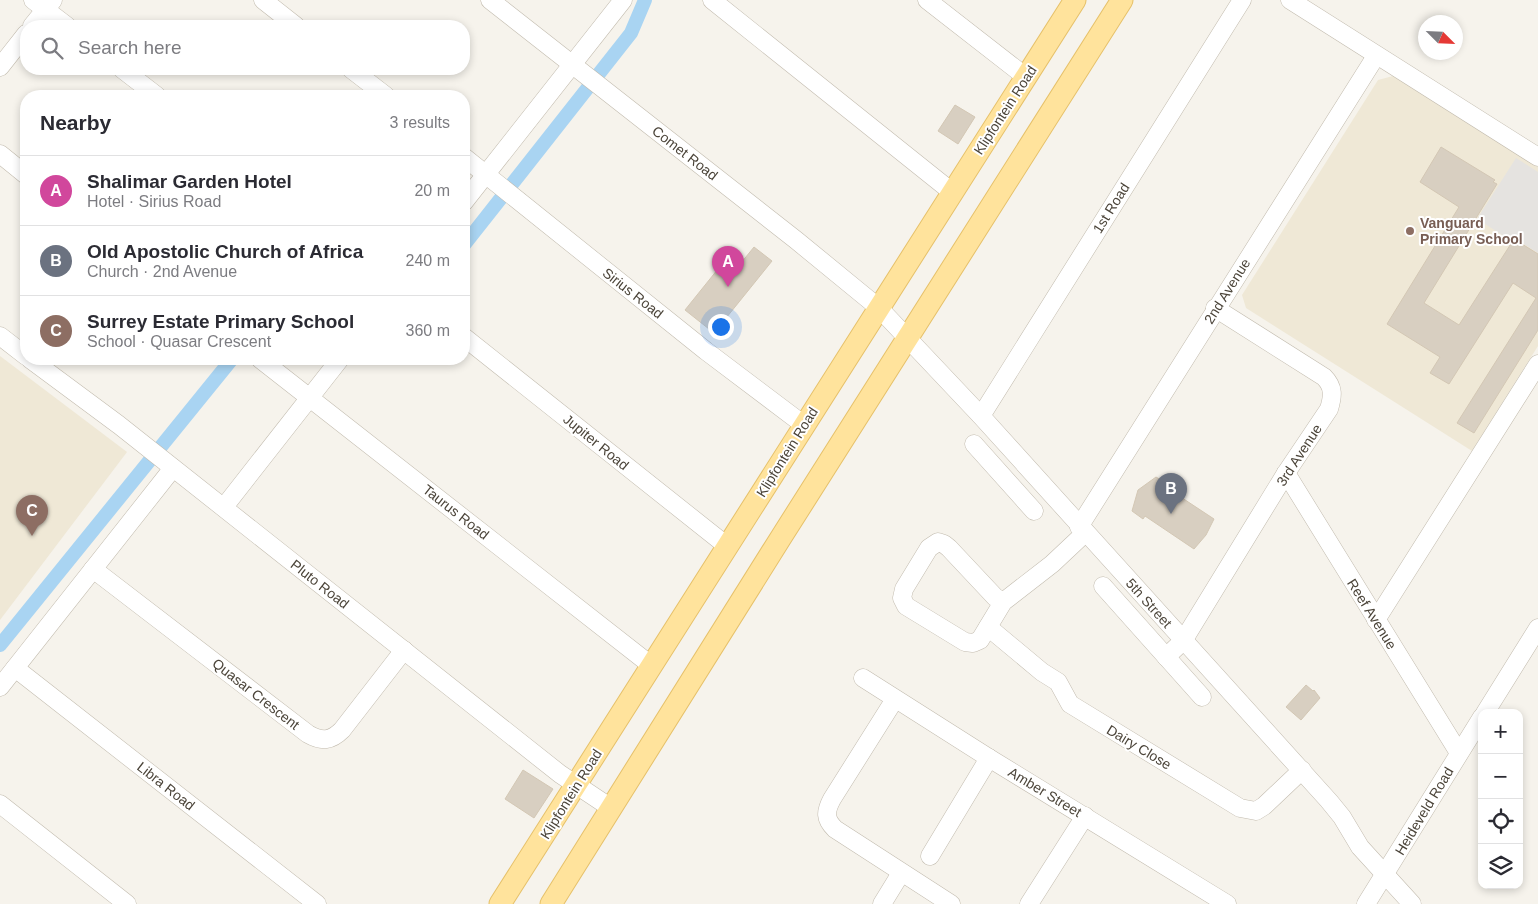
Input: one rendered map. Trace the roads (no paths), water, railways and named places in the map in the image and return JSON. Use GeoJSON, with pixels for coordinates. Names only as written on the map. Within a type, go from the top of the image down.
{"type":"FeatureCollection","features":[{"type":"Feature","properties":{"kind":"main road","name":"Klipfontein Road"},"geometry":{"type":"LineString","coordinates":[[500,904],[1075,0]]}},
{"type":"Feature","properties":{"kind":"main road"},"geometry":{"type":"LineString","coordinates":[[551,904],[1122,0]]}},
{"type":"Feature","properties":{"kind":"street"},"geometry":{"type":"LineString","coordinates":[[263,0],[288,20]]}},
{"type":"Feature","properties":{"kind":"street","name":"Comet Road"},"geometry":{"type":"LineString","coordinates":[[490,0],[796,240],[879,308]]}},
{"type":"Feature","properties":{"kind":"street"},"geometry":{"type":"LineString","coordinates":[[470,197],[491,179],[572,65],[623,0]]}},
{"type":"Feature","properties":{"kind":"street"},"geometry":{"type":"LineString","coordinates":[[712,0],[952,192]]}},
{"type":"Feature","properties":{"kind":"street"},"geometry":{"type":"LineString","coordinates":[[927,0],[1026,77]]}},
{"type":"Feature","properties":{"kind":"street","name":"1st Road"},"geometry":{"type":"LineString","coordinates":[[981,416],[1242,0]]}},
{"type":"Feature","properties":{"kind":"street"},"geometry":{"type":"LineString","coordinates":[[1290,0],[1313,6],[1376,56],[1538,157]]}},
{"type":"Feature","properties":{"kind":"street"},"geometry":{"type":"LineString","coordinates":[[35,20],[44,3],[61,20]]}},
{"type":"Feature","properties":{"kind":"street"},"geometry":{"type":"LineString","coordinates":[[0,67],[20,42]]}},
{"type":"Feature","properties":{"kind":"street","name":"2nd Avenue"},"geometry":{"type":"LineString","coordinates":[[1003,602],[1052,564],[1082,530],[1215,308],[1376,56]]}},
{"type":"Feature","properties":{"kind":"street"},"geometry":{"type":"LineString","coordinates":[[130,75],[149,90]]}},
{"type":"Feature","properties":{"kind":"street"},"geometry":{"type":"LineString","coordinates":[[359,75],[378,90]]}},
{"type":"Feature","properties":{"kind":"street"},"geometry":{"type":"LineString","coordinates":[[0,154],[20,169]]}},
{"type":"Feature","properties":{"kind":"street","name":"Sirius Road"},"geometry":{"type":"LineString","coordinates":[[470,162],[706,351],[804,425]]}},
{"type":"Feature","properties":{"kind":"street","name":"5th Street"},"geometry":{"type":"LineString","coordinates":[[879,308],[981,416],[1082,530],[1302,770],[1342,817],[1360,847],[1412,904]]}},
{"type":"Feature","properties":{"kind":"street","name":"3rd Avenue"},"geometry":{"type":"LineString","coordinates":[[1166,657],[1183,641],[1286,474],[1329,409],[1332,400],[1332,390],[1329,382],[1317,371],[1215,308]]}},
{"type":"Feature","properties":{"kind":"street"},"geometry":{"type":"LineString","coordinates":[[0,336],[20,351]]}},
{"type":"Feature","properties":{"kind":"street","name":"Jupiter Road"},"geometry":{"type":"LineString","coordinates":[[470,342],[727,546]]}},
{"type":"Feature","properties":{"kind":"street"},"geometry":{"type":"LineString","coordinates":[[1376,620],[1538,364]]}},
{"type":"Feature","properties":{"kind":"street","name":"Pluto Road"},"geometry":{"type":"LineString","coordinates":[[38,365],[224,507],[576,786],[610,808]]}},
{"type":"Feature","properties":{"kind":"street","name":"Taurus Road"},"geometry":{"type":"LineString","coordinates":[[268,365],[652,666]]}},
{"type":"Feature","properties":{"kind":"street"},"geometry":{"type":"LineString","coordinates":[[224,507],[335,365]]}},
{"type":"Feature","properties":{"kind":"street"},"geometry":{"type":"LineString","coordinates":[[974,444],[1034,511]]}},
{"type":"Feature","properties":{"kind":"street"},"geometry":{"type":"LineString","coordinates":[[0,687],[93,569],[168,464]]}},
{"type":"Feature","properties":{"kind":"street"},"geometry":{"type":"LineString","coordinates":[[1009,483],[1027,468]]}},
{"type":"Feature","properties":{"kind":"street","name":"Reef Avenue"},"geometry":{"type":"LineString","coordinates":[[1286,474],[1459,753]]}},
{"type":"Feature","properties":{"kind":"street"},"geometry":{"type":"LineString","coordinates":[[938,542],[949,548],[995,597],[1003,602],[980,640],[973,643],[965,642],[906,606],[902,598],[904,590],[929,548],[938,542]]}},
{"type":"Feature","properties":{"kind":"street","name":"Quasar Crescent"},"geometry":{"type":"LineString","coordinates":[[93,569],[308,734],[320,740],[328,739],[342,730],[404,650]]}},
{"type":"Feature","properties":{"kind":"street"},"geometry":{"type":"LineString","coordinates":[[1103,586],[1202,697]]}},
{"type":"Feature","properties":{"kind":"street","name":"Dairy Close"},"geometry":{"type":"LineString","coordinates":[[988,627],[1042,672],[1058,682],[1070,704],[1240,808],[1256,811],[1264,806],[1302,770]]}},
{"type":"Feature","properties":{"kind":"street"},"geometry":{"type":"LineString","coordinates":[[1487,709],[1538,628]]}},
{"type":"Feature","properties":{"kind":"street","name":"Libra Road"},"geometry":{"type":"LineString","coordinates":[[15,668],[311,902]]}},
{"type":"Feature","properties":{"kind":"street","name":"Amber Street"},"geometry":{"type":"LineString","coordinates":[[863,678],[989,758],[1227,904]]}},
{"type":"Feature","properties":{"kind":"street"},"geometry":{"type":"LineString","coordinates":[[895,699],[832,799],[827,808],[826,816],[829,823],[843,836],[951,904]]}},
{"type":"Feature","properties":{"kind":"street","name":"Heideveld Road"},"geometry":{"type":"LineString","coordinates":[[1366,904],[1478,723]]}},
{"type":"Feature","properties":{"kind":"street"},"geometry":{"type":"LineString","coordinates":[[930,856],[989,758]]}},
{"type":"Feature","properties":{"kind":"street"},"geometry":{"type":"LineString","coordinates":[[0,804],[127,904]]}},
{"type":"Feature","properties":{"kind":"street"},"geometry":{"type":"LineString","coordinates":[[1029,904],[1085,816]]}},
{"type":"Feature","properties":{"kind":"street"},"geometry":{"type":"LineString","coordinates":[[882,904],[901,873]]}},
{"type":"Feature","properties":{"kind":"waterway"},"geometry":{"type":"LineString","coordinates":[[470,237],[631,33],[645,0]]}},
{"type":"Feature","properties":{"kind":"waterway"},"geometry":{"type":"LineString","coordinates":[[0,645],[227,365]]}},
{"type":"Feature","properties":{"kind":"place","name":"Vanguard Primary School"},"geometry":{"type":"Point","coordinates":[1410,231]}},
{"type":"Feature","properties":{"kind":"place","name":"Shalimar Garden Hotel"},"geometry":{"type":"Point","coordinates":[728,287]}},
{"type":"Feature","properties":{"kind":"place","name":"Old Apostolic Church of Africa"},"geometry":{"type":"Point","coordinates":[1171,514]}},
{"type":"Feature","properties":{"kind":"place","name":"Surrey Estate Primary School"},"geometry":{"type":"Point","coordinates":[32,536]}}]}
